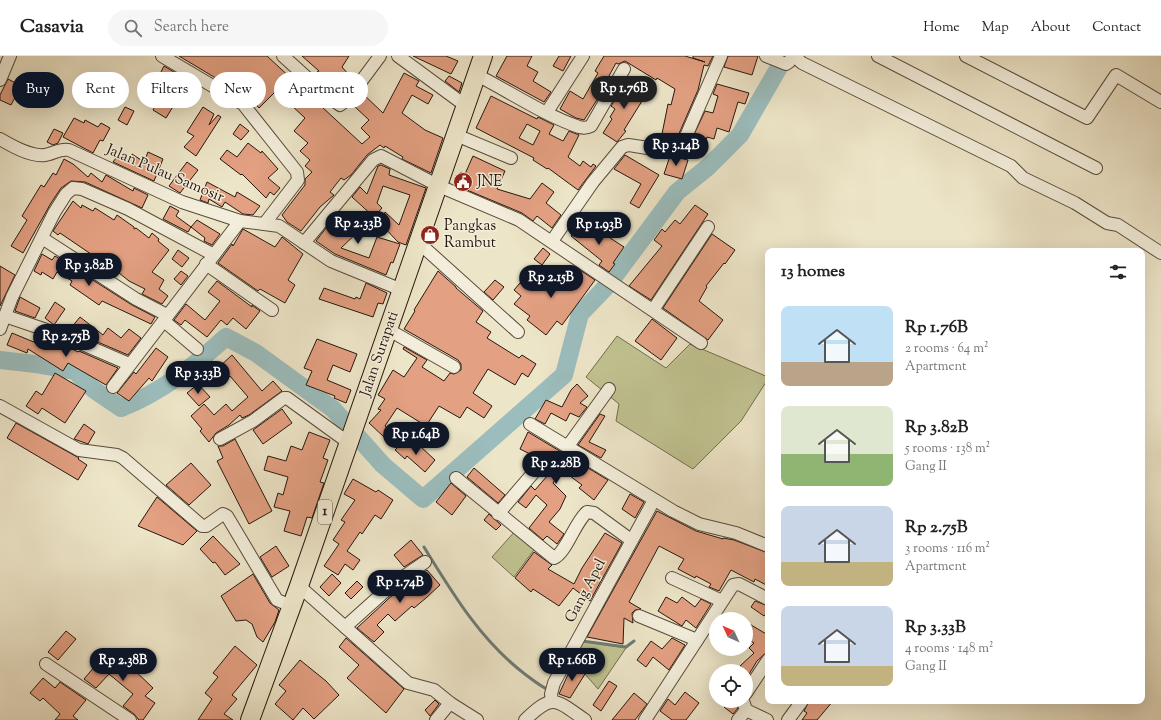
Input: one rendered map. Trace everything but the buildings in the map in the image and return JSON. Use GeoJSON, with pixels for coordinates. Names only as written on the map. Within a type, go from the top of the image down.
{"type":"FeatureCollection","features":[{"type":"Feature","properties":{"kind":"highway","name":"Jalan Surapati"},"geometry":{"type":"LineString","coordinates":[[250,720],[292,606],[484,56]]}},
{"type":"Feature","properties":{"kind":"street"},"geometry":{"type":"LineString","coordinates":[[0,80],[10,56]]}},
{"type":"Feature","properties":{"kind":"street"},"geometry":{"type":"LineString","coordinates":[[162,56],[212,84],[243,104],[297,172],[298,180],[265,223]]}},
{"type":"Feature","properties":{"kind":"street"},"geometry":{"type":"LineString","coordinates":[[284,56],[325,94],[340,105],[348,99],[380,56]]}},
{"type":"Feature","properties":{"kind":"street"},"geometry":{"type":"LineString","coordinates":[[398,56],[466,106]]}},
{"type":"Feature","properties":{"kind":"street"},"geometry":{"type":"LineString","coordinates":[[547,112],[583,56]]}},
{"type":"Feature","properties":{"kind":"street"},"geometry":{"type":"LineString","coordinates":[[552,241],[593,182],[618,150],[628,145],[669,149],[680,146],[721,56]]}},
{"type":"Feature","properties":{"kind":"street"},"geometry":{"type":"LineString","coordinates":[[878,56],[1096,168]]}},
{"type":"Feature","properties":{"kind":"street"},"geometry":{"type":"LineString","coordinates":[[966,56],[1087,118],[1116,75],[1161,102]]}},
{"type":"Feature","properties":{"kind":"street"},"geometry":{"type":"LineString","coordinates":[[770,57],[791,59],[802,63],[1010,166],[1023,178],[1075,202],[1107,223],[1118,225],[1161,253]]}},
{"type":"Feature","properties":{"kind":"street"},"geometry":{"type":"LineString","coordinates":[[477,75],[580,128],[589,127],[624,69]]}},
{"type":"Feature","properties":{"kind":"street"},"geometry":{"type":"LineString","coordinates":[[456,135],[511,158]]}},
{"type":"Feature","properties":{"kind":"street","name":"Jalan Pulau Samosir"},"geometry":{"type":"LineString","coordinates":[[0,140],[29,153],[43,156],[65,149],[69,150],[182,202],[240,221],[279,226],[330,261],[402,290]]}},
{"type":"Feature","properties":{"kind":"street"},"geometry":{"type":"LineString","coordinates":[[304,243],[377,156],[386,157],[439,186],[519,220],[701,343]]}},
{"type":"Feature","properties":{"kind":"street"},"geometry":{"type":"LineString","coordinates":[[0,329],[15,290],[54,213],[66,194],[75,187],[147,218],[210,260],[272,310]]}},
{"type":"Feature","properties":{"kind":"street"},"geometry":{"type":"LineString","coordinates":[[113,387],[129,364],[240,221]]}},
{"type":"Feature","properties":{"kind":"street"},"geometry":{"type":"LineString","coordinates":[[653,310],[708,227]]}},
{"type":"Feature","properties":{"kind":"street"},"geometry":{"type":"LineString","coordinates":[[42,238],[165,318],[196,349]]}},
{"type":"Feature","properties":{"kind":"street"},"geometry":{"type":"LineString","coordinates":[[419,243],[518,332]]}},
{"type":"Feature","properties":{"kind":"street"},"geometry":{"type":"LineString","coordinates":[[5,316],[64,336],[129,364]]}},
{"type":"Feature","properties":{"kind":"street"},"geometry":{"type":"LineString","coordinates":[[389,330],[454,367]]}},
{"type":"Feature","properties":{"kind":"street"},"geometry":{"type":"LineString","coordinates":[[568,446],[609,390]]}},
{"type":"Feature","properties":{"kind":"street"},"geometry":{"type":"LineString","coordinates":[[220,439],[239,430],[284,398],[287,398],[350,441]]}},
{"type":"Feature","properties":{"kind":"street"},"geometry":{"type":"LineString","coordinates":[[0,406],[79,450],[117,455],[123,458],[202,526],[206,526],[219,515],[223,514],[227,516],[277,600],[292,606]]}},
{"type":"Feature","properties":{"kind":"street"},"geometry":{"type":"LineString","coordinates":[[530,424],[654,500],[699,524],[736,534],[765,545]]}},
{"type":"Feature","properties":{"kind":"street"},"geometry":{"type":"LineString","coordinates":[[498,514],[534,472]]}},
{"type":"Feature","properties":{"kind":"street"},"geometry":{"type":"LineString","coordinates":[[456,478],[498,514],[554,558],[559,554],[579,520],[587,512],[594,513],[631,540]]}},
{"type":"Feature","properties":{"kind":"street","name":"Gang Apel"},"geometry":{"type":"LineString","coordinates":[[551,694],[631,540],[654,500]]}},
{"type":"Feature","properties":{"kind":"street"},"geometry":{"type":"LineString","coordinates":[[346,627],[393,584],[425,562]]}},
{"type":"Feature","properties":{"kind":"street"},"geometry":{"type":"LineString","coordinates":[[672,578],[722,601]]}},
{"type":"Feature","properties":{"kind":"street"},"geometry":{"type":"LineString","coordinates":[[645,720],[732,585],[737,583],[765,597]]}},
{"type":"Feature","properties":{"kind":"street"},"geometry":{"type":"LineString","coordinates":[[299,586],[408,683],[434,690],[450,704],[477,720]]}},
{"type":"Feature","properties":{"kind":"street"},"geometry":{"type":"LineString","coordinates":[[639,616],[697,640]]}},
{"type":"Feature","properties":{"kind":"street"},"geometry":{"type":"LineString","coordinates":[[46,664],[125,719]]}},
{"type":"Feature","properties":{"kind":"street"},"geometry":{"type":"LineString","coordinates":[[753,682],[765,664]]}},
{"type":"Feature","properties":{"kind":"street"},"geometry":{"type":"LineString","coordinates":[[525,720],[544,703],[551,694],[558,703],[585,720]]}},
{"type":"Feature","properties":{"kind":"street"},"geometry":{"type":"LineString","coordinates":[[436,720],[450,704]]}},
{"type":"Feature","properties":{"kind":"street"},"geometry":{"type":"LineString","coordinates":[[788,720],[800,704]]}},
{"type":"Feature","properties":{"kind":"street"},"geometry":{"type":"LineString","coordinates":[[742,710],[767,720]]}},
{"type":"Feature","properties":{"kind":"green space"},"geometry":{"type":"Polygon","coordinates":[[[617,336],[666,368],[690,344],[765,376],[765,384],[741,421],[693,469],[616,421],[619,404],[586,377],[617,336]]]}},
{"type":"Feature","properties":{"kind":"green space"},"geometry":{"type":"Polygon","coordinates":[[[516,530],[536,547],[514,577],[492,557],[516,530]]]}},
{"type":"Feature","properties":{"kind":"green space"},"geometry":{"type":"Polygon","coordinates":[[[581,641],[626,648],[598,689],[585,674],[568,664],[581,641]]]}},
{"type":"Feature","properties":{"kind":"waterway"},"geometry":{"type":"LineString","coordinates":[[0,360],[75,371],[93,389],[121,408],[136,402],[164,386],[190,368],[226,337],[256,353],[333,409],[383,465],[423,499],[564,375],[580,314],[607,286],[677,192],[708,167],[740,135],[782,62],[783,56]]}},
{"type":"Feature","properties":{"kind":"waterway"},"geometry":{"type":"LineString","coordinates":[[424,547],[469,616],[495,647],[526,675],[549,690]]}},
{"type":"Feature","properties":{"kind":"waterway"},"geometry":{"type":"LineString","coordinates":[[582,641],[626,647],[634,641]]}},
{"type":"Feature","properties":{"kind":"place","name":"JNE"},"geometry":{"type":"Point","coordinates":[463,182]}},
{"type":"Feature","properties":{"kind":"place","name":"Pangkas Rambut"},"geometry":{"type":"Point","coordinates":[430,235]}}]}
